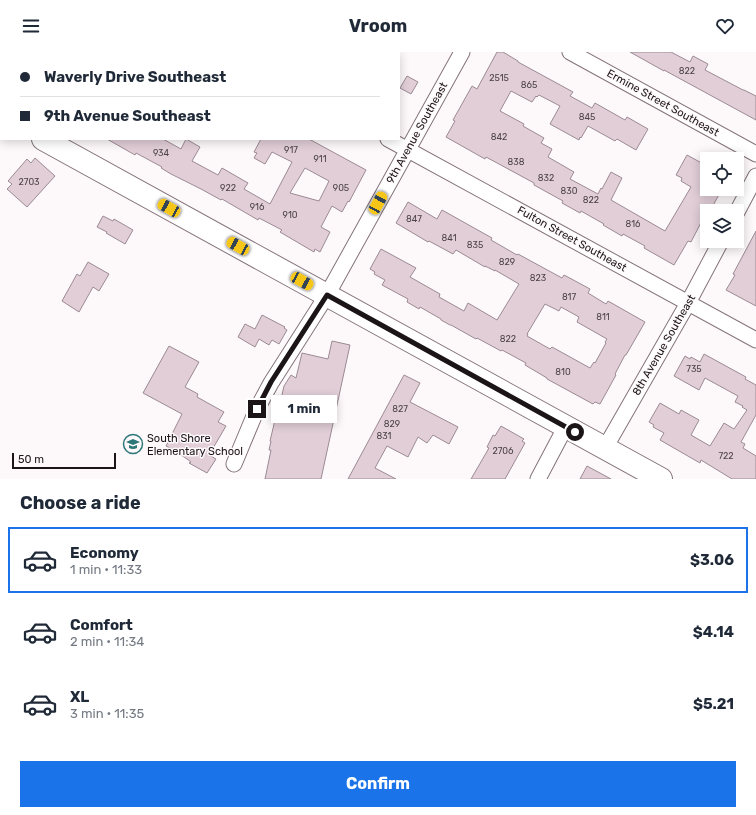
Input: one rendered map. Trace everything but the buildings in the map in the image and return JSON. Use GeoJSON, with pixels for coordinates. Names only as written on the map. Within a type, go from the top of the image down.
{"type":"FeatureCollection","features":[{"type":"Feature","properties":{"kind":"main road"},"geometry":{"type":"LineString","coordinates":[[45,140],[661,479]]}},
{"type":"Feature","properties":{"kind":"street","name":"9th Avenue Southeast"},"geometry":{"type":"LineString","coordinates":[[234,464],[257,409],[271,382],[327,295],[462,52]]}},
{"type":"Feature","properties":{"kind":"street","name":"Ermine Street Southeast"},"geometry":{"type":"LineString","coordinates":[[570,52],[756,154]]}},
{"type":"Feature","properties":{"kind":"street","name":"Fulton Street Southeast"},"geometry":{"type":"LineString","coordinates":[[390,140],[756,340]]}},
{"type":"Feature","properties":{"kind":"street"},"geometry":{"type":"LineString","coordinates":[[741,204],[756,176]]}},
{"type":"Feature","properties":{"kind":"street","name":"8th Avenue Southeast"},"geometry":{"type":"LineString","coordinates":[[605,448],[688,303],[717,248]]}},
{"type":"Feature","properties":{"kind":"street"},"geometry":{"type":"LineString","coordinates":[[538,479],[566,426]]}},
{"type":"Feature","properties":{"kind":"place","name":"South Shore Elementary School"},"geometry":{"type":"Point","coordinates":[133,444]}},
{"type":"Feature","properties":{"kind":"route"},"geometry":{"type":"LineString","coordinates":[[257,409],[271,382],[327,295],[575,432]]}}]}
